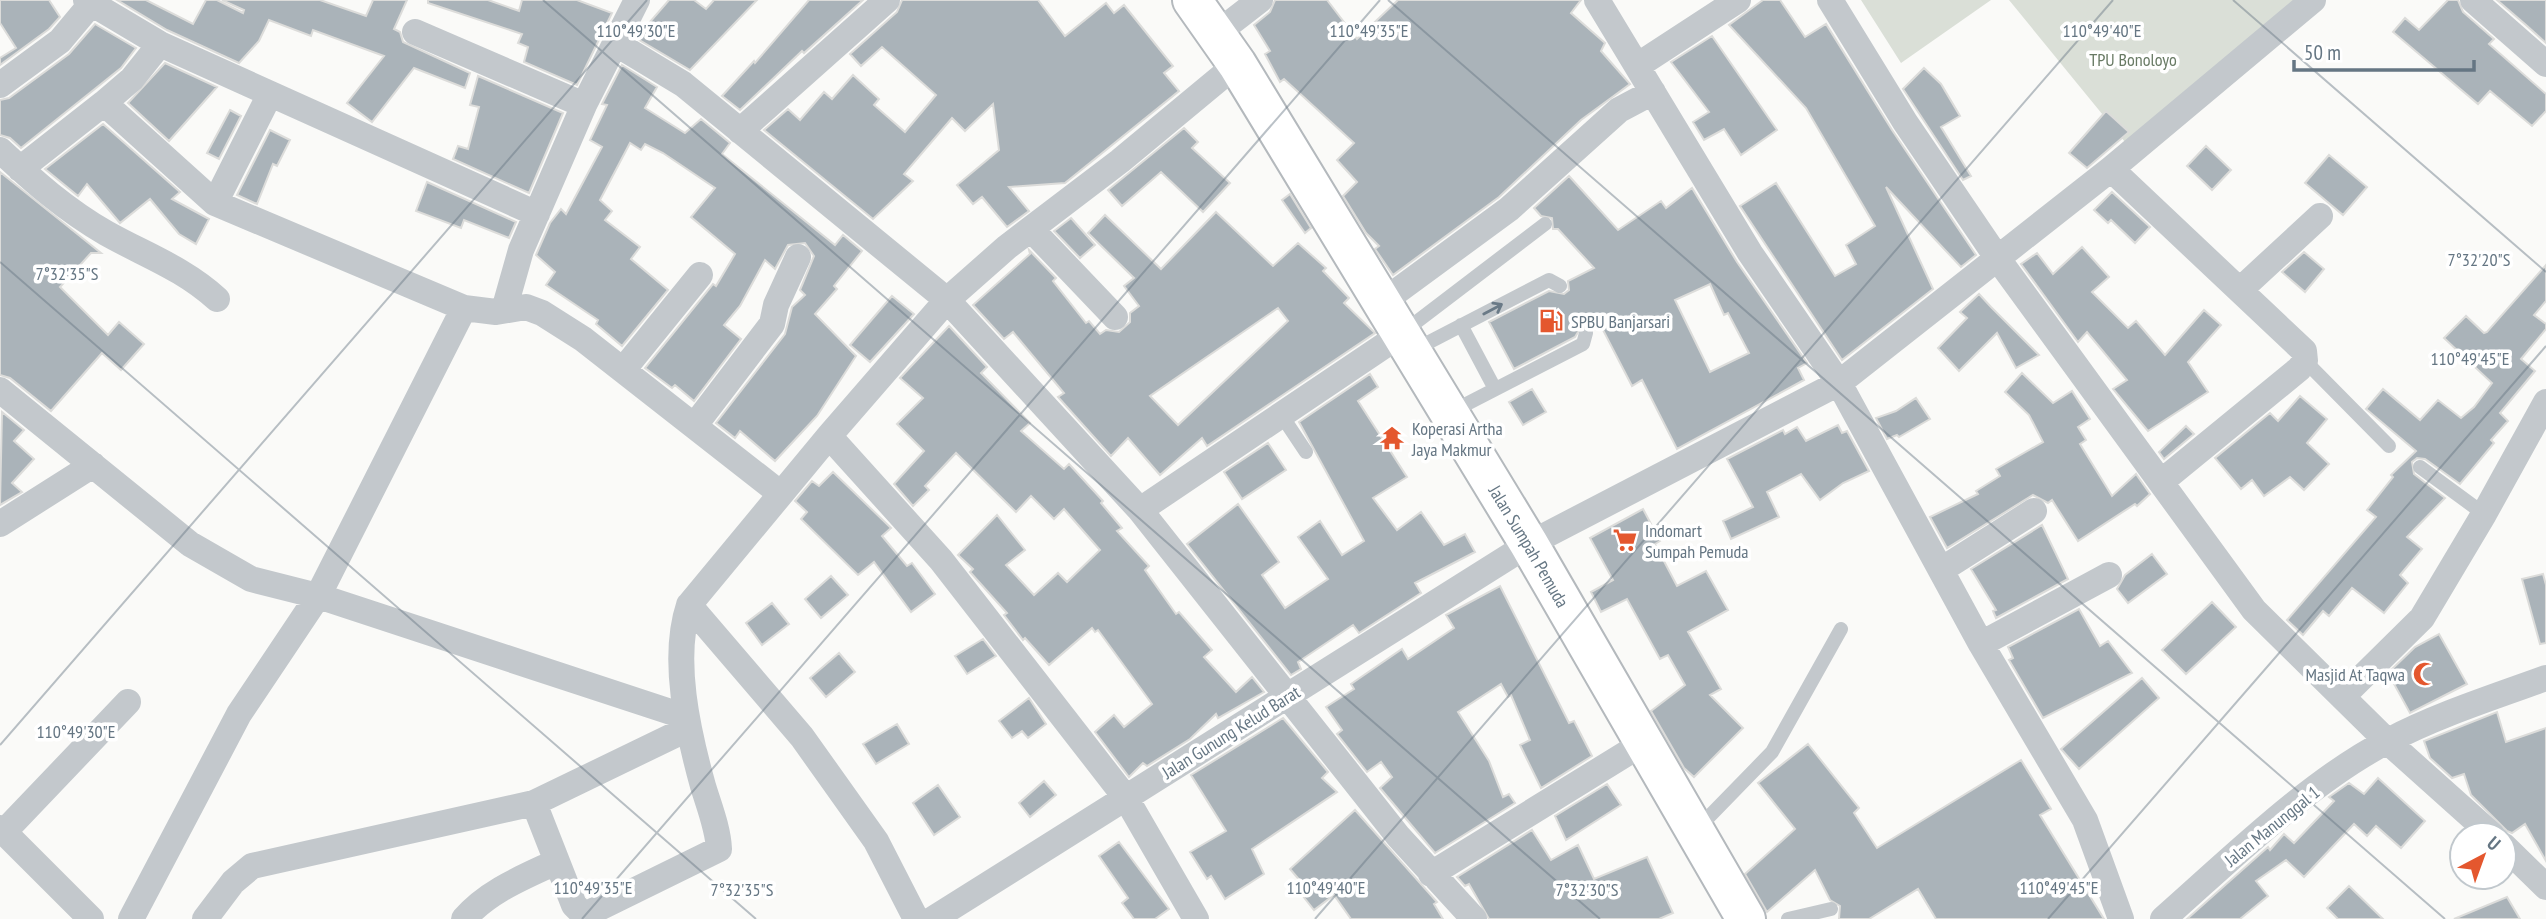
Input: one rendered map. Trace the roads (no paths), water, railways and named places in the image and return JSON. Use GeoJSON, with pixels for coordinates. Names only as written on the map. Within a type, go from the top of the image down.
{"type":"FeatureCollection","features":[{"type":"Feature","properties":{"kind":"highway","name":"Jalan Sumpah Pemuda"},"geometry":{"type":"LineString","coordinates":[[1192,0],[1226,49],[1529,544],[1697,829],[1746,919]]}},
{"type":"Feature","properties":{"kind":"street"},"geometry":{"type":"LineString","coordinates":[[740,131],[887,0]]}},
{"type":"Feature","properties":{"kind":"street"},"geometry":{"type":"LineString","coordinates":[[534,803],[574,905],[581,912],[589,913],[719,849],[687,723],[682,624],[689,605],[828,436],[947,300],[1031,229],[1120,161],[1226,49],[1260,0]]}},
{"type":"Feature","properties":{"kind":"street"},"geometry":{"type":"LineString","coordinates":[[1597,0],[1750,253],[1839,383],[1982,644],[2085,820],[2121,919]]}},
{"type":"Feature","properties":{"kind":"street"},"geometry":{"type":"LineString","coordinates":[[1637,66],[1738,0]]}},
{"type":"Feature","properties":{"kind":"street"},"geometry":{"type":"LineString","coordinates":[[1830,0],[1905,122],[1998,259],[2254,610],[2387,741],[2476,821]]}},
{"type":"Feature","properties":{"kind":"street","name":"Jalan Gunung Kelud Barat"},"geometry":{"type":"LineString","coordinates":[[933,919],[1529,544],[1839,383],[2111,169],[2313,0]]}},
{"type":"Feature","properties":{"kind":"street"},"geometry":{"type":"LineString","coordinates":[[2473,0],[2546,64]]}},
{"type":"Feature","properties":{"kind":"street"},"geometry":{"type":"LineString","coordinates":[[0,85],[60,41],[89,2],[160,44],[537,214]]}},
{"type":"Feature","properties":{"kind":"street"},"geometry":{"type":"LineString","coordinates":[[504,310],[521,250],[631,2]]}},
{"type":"Feature","properties":{"kind":"street"},"geometry":{"type":"LineString","coordinates":[[415,32],[584,105]]}},
{"type":"Feature","properties":{"kind":"street"},"geometry":{"type":"LineString","coordinates":[[615,43],[683,84],[947,300],[1140,510],[1431,874],[1474,919]]}},
{"type":"Feature","properties":{"kind":"street"},"geometry":{"type":"LineString","coordinates":[[20,169],[132,79],[160,44]]}},
{"type":"Feature","properties":{"kind":"street"},"geometry":{"type":"LineString","coordinates":[[1140,510],[1397,330],[1509,209],[1619,110],[1653,92]]}},
{"type":"Feature","properties":{"kind":"street"},"geometry":{"type":"LineString","coordinates":[[215,203],[270,94]]}},
{"type":"Feature","properties":{"kind":"street"},"geometry":{"type":"LineString","coordinates":[[104,103],[215,203],[464,308],[496,313],[526,307],[542,313],[583,339],[781,494]]}},
{"type":"Feature","properties":{"kind":"street"},"geometry":{"type":"LineString","coordinates":[[0,150],[46,193],[106,233],[188,275],[216,299]]}},
{"type":"Feature","properties":{"kind":"street"},"geometry":{"type":"LineString","coordinates":[[2111,169],[2304,351],[2305,361],[2161,482]]}},
{"type":"Feature","properties":{"kind":"street"},"geometry":{"type":"LineString","coordinates":[[2240,290],[2320,216]]}},
{"type":"Feature","properties":{"kind":"street"},"geometry":{"type":"LineString","coordinates":[[1031,229],[1115,317]]}},
{"type":"Feature","properties":{"kind":"street"},"geometry":{"type":"LineString","coordinates":[[695,425],[772,324],[776,305],[798,257]]}},
{"type":"Feature","properties":{"kind":"street"},"geometry":{"type":"LineString","coordinates":[[623,370],[700,275]]}},
{"type":"Feature","properties":{"kind":"street"},"geometry":{"type":"LineString","coordinates":[[131,919],[239,714],[318,596],[464,308]]}},
{"type":"Feature","properties":{"kind":"street"},"geometry":{"type":"LineString","coordinates":[[0,390],[190,544],[251,579],[318,596],[687,723]]}},
{"type":"Feature","properties":{"kind":"street"},"geometry":{"type":"LineString","coordinates":[[2343,696],[2422,618],[2546,402]]}},
{"type":"Feature","properties":{"kind":"street"},"geometry":{"type":"LineString","coordinates":[[828,436],[941,560],[1126,798],[1196,919]]}},
{"type":"Feature","properties":{"kind":"street"},"geometry":{"type":"LineString","coordinates":[[2,523],[93,465]]}},
{"type":"Feature","properties":{"kind":"street"},"geometry":{"type":"LineString","coordinates":[[1941,570],[2035,511]]}},
{"type":"Feature","properties":{"kind":"street"},"geometry":{"type":"LineString","coordinates":[[1982,644],[2109,575]]}},
{"type":"Feature","properties":{"kind":"street"},"geometry":{"type":"LineString","coordinates":[[689,605],[802,737],[876,841],[916,919]]}},
{"type":"Feature","properties":{"kind":"street","name":"Jalan Manunggal 1"},"geometry":{"type":"LineString","coordinates":[[2163,919],[2266,829],[2331,778],[2387,741],[2546,678]]}},
{"type":"Feature","properties":{"kind":"street"},"geometry":{"type":"LineString","coordinates":[[91,919],[2,830],[128,702]]}},
{"type":"Feature","properties":{"kind":"street"},"geometry":{"type":"LineString","coordinates":[[205,919],[233,882],[252,866],[534,803],[687,723]]}},
{"type":"Feature","properties":{"kind":"street"},"geometry":{"type":"LineString","coordinates":[[1431,874],[1645,742]]}},
{"type":"Feature","properties":{"kind":"street"},"geometry":{"type":"LineString","coordinates":[[2518,860],[2546,887]]}},
{"type":"Feature","properties":{"kind":"street"},"geometry":{"type":"LineString","coordinates":[[464,919],[479,904],[502,889],[556,862]]}},
{"type":"Feature","properties":{"kind":"lane"},"geometry":{"type":"LineString","coordinates":[[1397,330],[1545,224]]}},
{"type":"Feature","properties":{"kind":"lane"},"geometry":{"type":"LineString","coordinates":[[1397,330],[1461,325],[1549,279],[1560,286]]}},
{"type":"Feature","properties":{"kind":"lane"},"geometry":{"type":"LineString","coordinates":[[1461,325],[1495,389]]}},
{"type":"Feature","properties":{"kind":"lane"},"geometry":{"type":"LineString","coordinates":[[1448,413],[1583,344],[1586,333]]}},
{"type":"Feature","properties":{"kind":"lane"},"geometry":{"type":"LineString","coordinates":[[2305,361],[2389,446]]}},
{"type":"Feature","properties":{"kind":"lane"},"geometry":{"type":"LineString","coordinates":[[1280,412],[1306,452]]}},
{"type":"Feature","properties":{"kind":"lane"},"geometry":{"type":"LineString","coordinates":[[2420,467],[2484,514]]}},
{"type":"Feature","properties":{"kind":"lane"},"geometry":{"type":"LineString","coordinates":[[1697,829],[1772,752],[1840,629]]}},
{"type":"Feature","properties":{"kind":"lane"},"geometry":{"type":"LineString","coordinates":[[1788,919],[1831,909]]}},
{"type":"Feature","properties":{"kind":"place","name":"SPBU Banjarsari"},"geometry":{"type":"Point","coordinates":[1551,321]}},
{"type":"Feature","properties":{"kind":"place","name":"Koperasi Artha Jaya Makmur"},"geometry":{"type":"Point","coordinates":[1392,438]}},
{"type":"Feature","properties":{"kind":"place","name":"Indomart Sumpah Pemuda"},"geometry":{"type":"Point","coordinates":[1625,540]}},
{"type":"Feature","properties":{"kind":"place","name":"Masjid At Taqwa"},"geometry":{"type":"Point","coordinates":[2425,674]}},
{"type":"Feature","properties":{"kind":"park label","name":"TPU Bonoloyo"},"geometry":{"type":"Point","coordinates":[2133,59]}}]}
